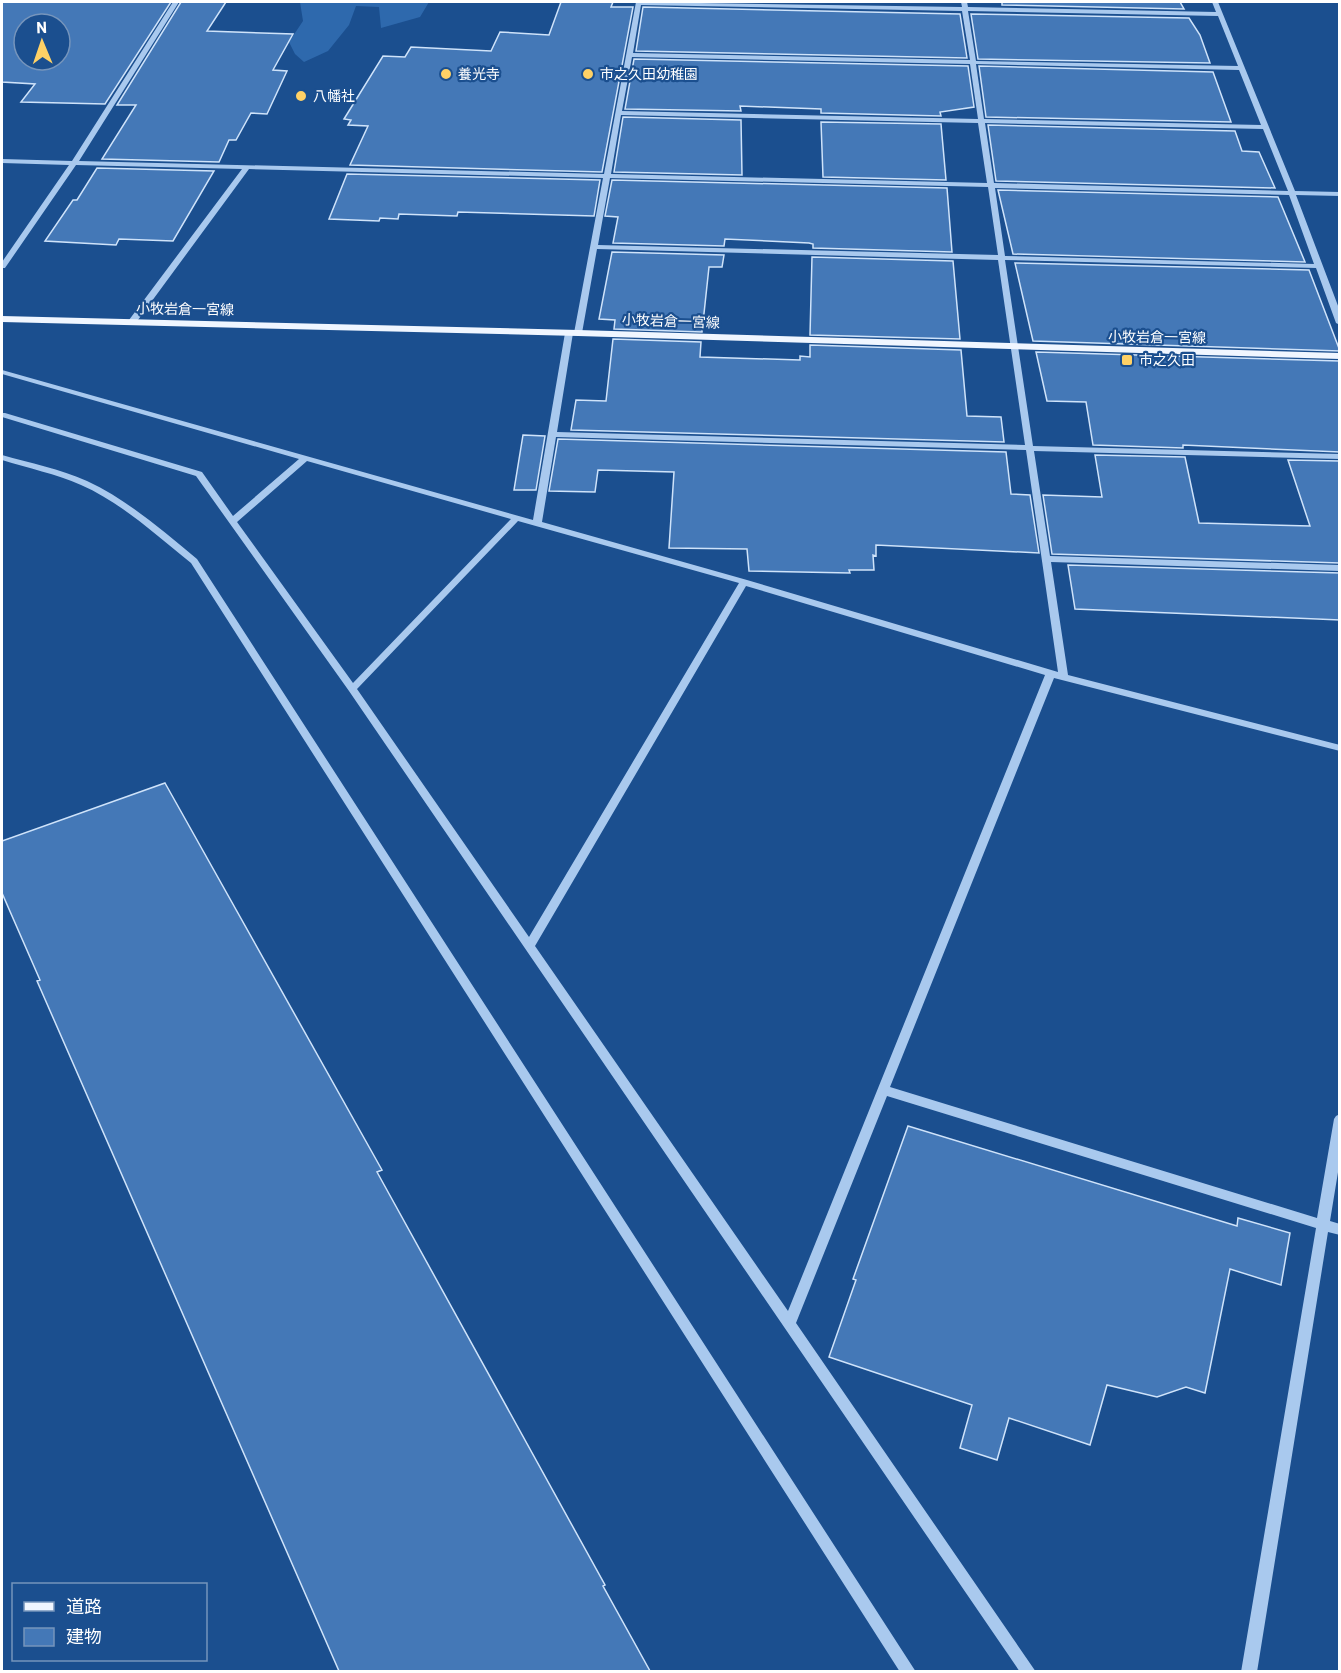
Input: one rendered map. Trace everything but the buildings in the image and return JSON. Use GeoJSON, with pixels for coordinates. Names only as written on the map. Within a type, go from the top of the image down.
{"type":"FeatureCollection","features":[{"type":"Feature","properties":{"kind":"main road","name":"小牧岩倉一宮線"},"geometry":{"type":"LineString","coordinates":[[2,319],[574,333],[1340,356]]}},
{"type":"Feature","properties":{"kind":"street"},"geometry":{"type":"LineString","coordinates":[[2,266],[75,162],[176,2]]}},
{"type":"Feature","properties":{"kind":"street"},"geometry":{"type":"LineString","coordinates":[[537,524],[552,434],[594,247],[639,2],[965,5],[1220,14]]}},
{"type":"Feature","properties":{"kind":"street"},"geometry":{"type":"LineString","coordinates":[[1215,2],[1292,193],[1340,323]]}},
{"type":"Feature","properties":{"kind":"street"},"geometry":{"type":"LineString","coordinates":[[965,5],[1063,677]]}},
{"type":"Feature","properties":{"kind":"street"},"geometry":{"type":"LineString","coordinates":[[629,55],[1242,68]]}},
{"type":"Feature","properties":{"kind":"street"},"geometry":{"type":"LineString","coordinates":[[619,113],[1265,127]]}},
{"type":"Feature","properties":{"kind":"street"},"geometry":{"type":"LineString","coordinates":[[2,161],[1340,194]]}},
{"type":"Feature","properties":{"kind":"street"},"geometry":{"type":"LineString","coordinates":[[132,322],[247,167]]}},
{"type":"Feature","properties":{"kind":"street"},"geometry":{"type":"LineString","coordinates":[[594,247],[1318,266]]}},
{"type":"Feature","properties":{"kind":"street"},"geometry":{"type":"LineString","coordinates":[[2,372],[744,582],[1063,677],[1340,747]]}},
{"type":"Feature","properties":{"kind":"street"},"geometry":{"type":"LineString","coordinates":[[2,415],[199,474],[352,689],[1029,1671]]}},
{"type":"Feature","properties":{"kind":"street"},"geometry":{"type":"LineString","coordinates":[[552,434],[1340,457]]}},
{"type":"Feature","properties":{"kind":"street"},"geometry":{"type":"LineString","coordinates":[[2,458],[65,476],[93,488],[159,532],[194,561],[909,1671]]}},
{"type":"Feature","properties":{"kind":"street"},"geometry":{"type":"LineString","coordinates":[[232,522],[305,458]]}},
{"type":"Feature","properties":{"kind":"street"},"geometry":{"type":"LineString","coordinates":[[352,689],[516,518]]}},
{"type":"Feature","properties":{"kind":"street"},"geometry":{"type":"LineString","coordinates":[[1046,559],[1340,568]]}},
{"type":"Feature","properties":{"kind":"street"},"geometry":{"type":"LineString","coordinates":[[529,946],[744,582]]}},
{"type":"Feature","properties":{"kind":"street"},"geometry":{"type":"LineString","coordinates":[[789,1324],[1051,673]]}},
{"type":"Feature","properties":{"kind":"street"},"geometry":{"type":"LineString","coordinates":[[884,1090],[1340,1230]]}},
{"type":"Feature","properties":{"kind":"street"},"geometry":{"type":"LineString","coordinates":[[1249,1671],[1340,1119]]}},
{"type":"Feature","properties":{"kind":"shaded area"},"geometry":{"type":"Polygon","coordinates":[[[300,2],[429,2],[420,17],[381,28],[379,7],[356,6],[349,25],[328,51],[304,62],[295,54],[289,42],[303,21],[300,2]]]}},
{"type":"Feature","properties":{"kind":"place","name":"養光寺"},"geometry":{"type":"Point","coordinates":[446,74]}},
{"type":"Feature","properties":{"kind":"place","name":"市之久田幼稚園"},"geometry":{"type":"Point","coordinates":[588,74]}},
{"type":"Feature","properties":{"kind":"place","name":"八幡社"},"geometry":{"type":"Point","coordinates":[301,96]}},
{"type":"Feature","properties":{"kind":"place","name":"市之久田"},"geometry":{"type":"Point","coordinates":[1127,360]}}]}
